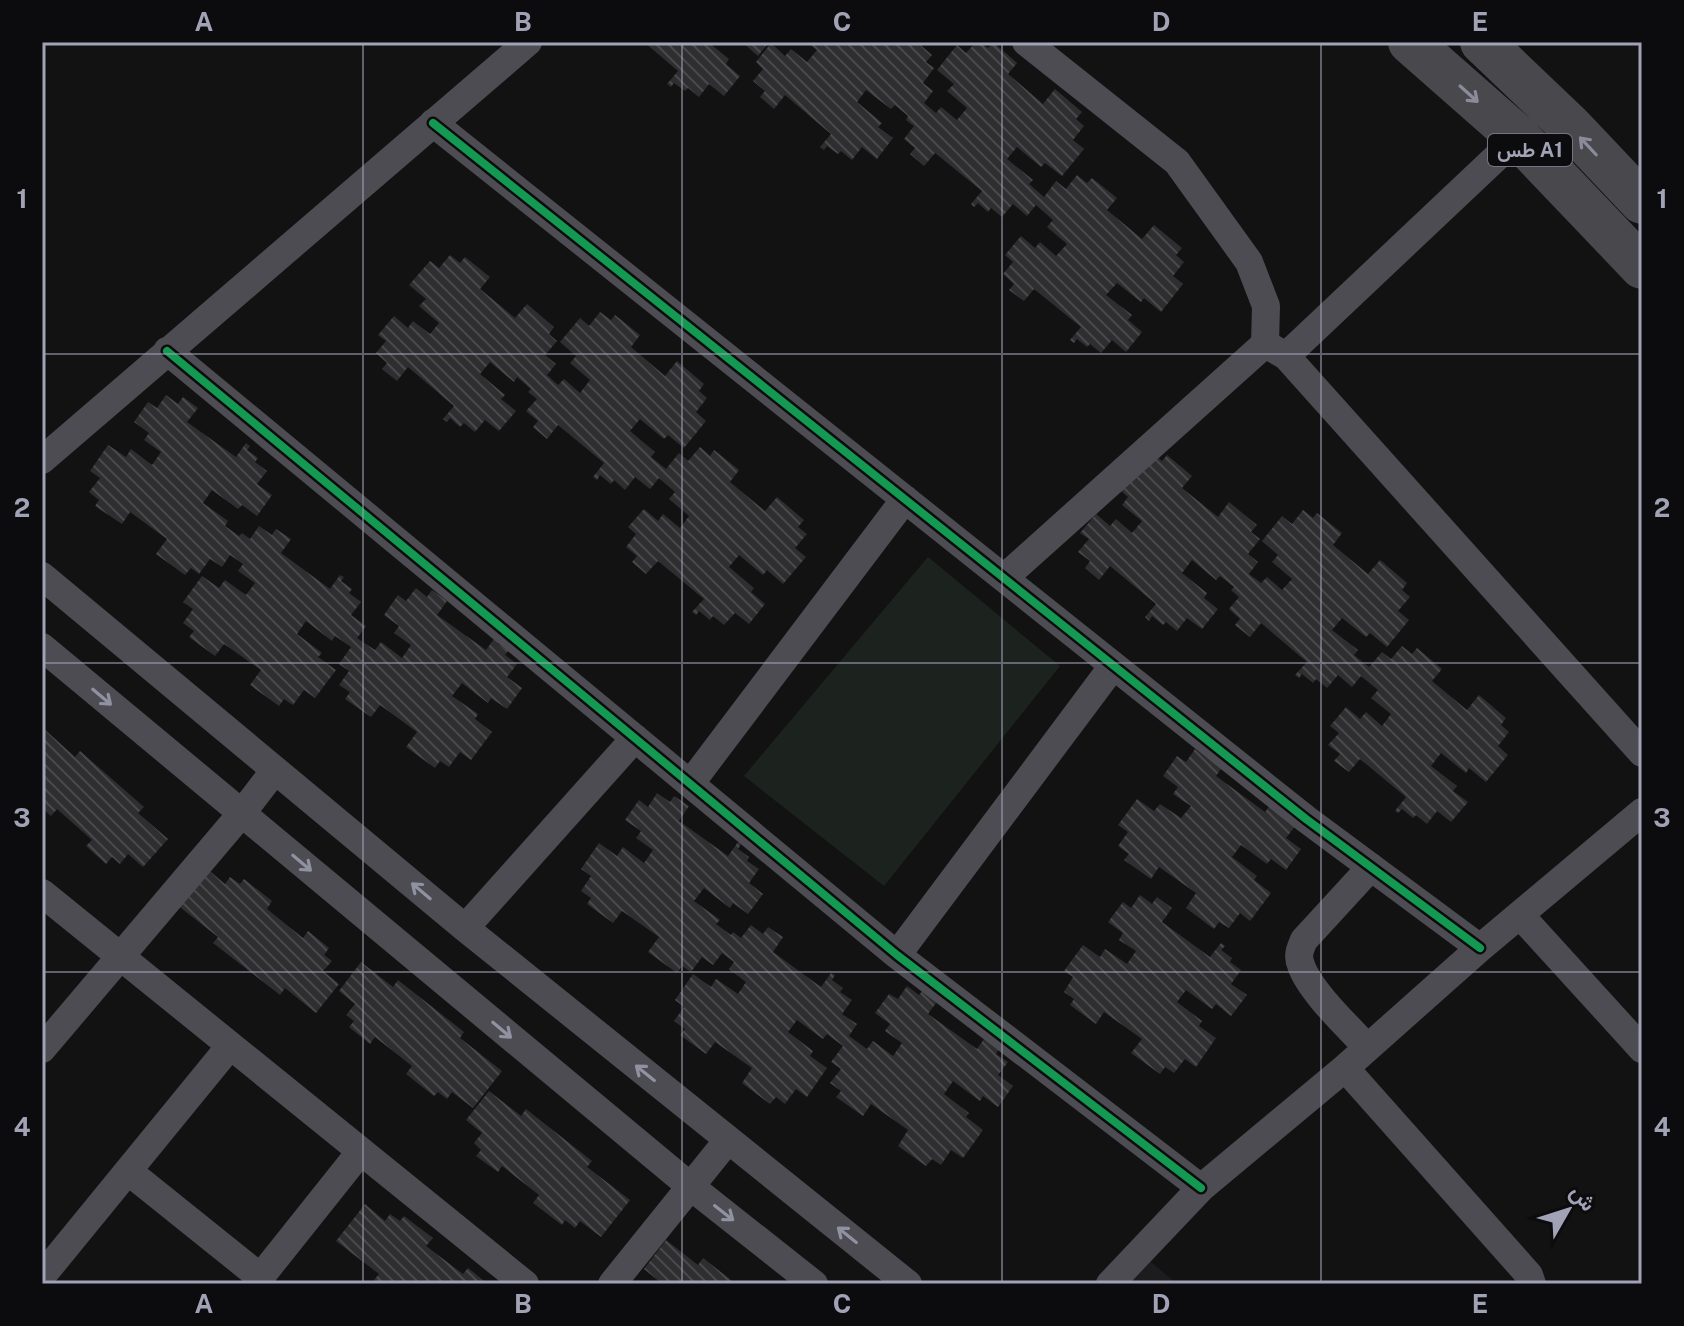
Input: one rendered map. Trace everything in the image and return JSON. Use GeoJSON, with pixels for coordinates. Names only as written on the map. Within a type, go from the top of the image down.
{"type":"FeatureCollection","features":[{"type":"Feature","properties":{"kind":"highway","name":"طس A1"},"geometry":{"type":"LineString","coordinates":[[1410,42],[1518,137],[1642,267]]}},
{"type":"Feature","properties":{"kind":"highway","name":"طس A1"},"geometry":{"type":"LineString","coordinates":[[1482,42],[1570,126],[1642,202]]}},
{"type":"Feature","properties":{"kind":"street"},"geometry":{"type":"LineString","coordinates":[[42,460],[528,42]]}},
{"type":"Feature","properties":{"kind":"street"},"geometry":{"type":"LineString","coordinates":[[1026,42],[1177,162],[1249,262],[1266,306],[1276,350],[1642,753]]}},
{"type":"Feature","properties":{"kind":"street"},"geometry":{"type":"LineString","coordinates":[[433,123],[1306,819],[1480,948]]}},
{"type":"Feature","properties":{"kind":"street"},"geometry":{"type":"LineString","coordinates":[[1004,578],[1276,350],[1518,137]]}},
{"type":"Feature","properties":{"kind":"street"},"geometry":{"type":"LineString","coordinates":[[167,351],[897,955],[1201,1188]]}},
{"type":"Feature","properties":{"kind":"street"},"geometry":{"type":"LineString","coordinates":[[690,784],[905,499]]}},
{"type":"Feature","properties":{"kind":"street"},"geometry":{"type":"LineString","coordinates":[[42,576],[465,928],[908,1284]]}},
{"type":"Feature","properties":{"kind":"street"},"geometry":{"type":"LineString","coordinates":[[42,647],[690,1186],[814,1284]]}},
{"type":"Feature","properties":{"kind":"street"},"geometry":{"type":"LineString","coordinates":[[897,955],[1113,666]]}},
{"type":"Feature","properties":{"kind":"street"},"geometry":{"type":"LineString","coordinates":[[465,928],[635,738]]}},
{"type":"Feature","properties":{"kind":"street"},"geometry":{"type":"LineString","coordinates":[[42,1049],[275,770]]}},
{"type":"Feature","properties":{"kind":"street"},"geometry":{"type":"LineString","coordinates":[[1110,1284],[1201,1188],[1642,812]]}},
{"type":"Feature","properties":{"kind":"street"},"geometry":{"type":"LineString","coordinates":[[1367,1047],[1319,993],[1301,966],[1299,951],[1304,940],[1371,867]]}},
{"type":"Feature","properties":{"kind":"street"},"geometry":{"type":"LineString","coordinates":[[42,893],[525,1284]]}},
{"type":"Feature","properties":{"kind":"street"},"geometry":{"type":"LineString","coordinates":[[1520,915],[1642,1049]]}},
{"type":"Feature","properties":{"kind":"street"},"geometry":{"type":"LineString","coordinates":[[42,1276],[230,1046]]}},
{"type":"Feature","properties":{"kind":"street"},"geometry":{"type":"LineString","coordinates":[[1345,1068],[1529,1275],[1532,1284]]}},
{"type":"Feature","properties":{"kind":"street"},"geometry":{"type":"LineString","coordinates":[[612,1284],[728,1140]]}},
{"type":"Feature","properties":{"kind":"street"},"geometry":{"type":"LineString","coordinates":[[128,1171],[258,1281],[361,1151]]}},
{"type":"Feature","properties":{"kind":"shaded area"},"geometry":{"type":"Polygon","coordinates":[[[928,557],[1060,666],[884,886],[744,776],[928,557]]]}},
{"type":"Feature","properties":{"kind":"shaded area"},"geometry":{"type":"Polygon","coordinates":[[[1145,1257],[1177,1284],[1121,1284],[1145,1257]]]}},
{"type":"Feature","properties":{"kind":"building"},"geometry":{"type":"Polygon","coordinates":[[[644,42],[708,42],[729,59],[726,64],[740,76],[724,96],[709,84],[699,97],[688,88],[685,91],[674,83],[671,87],[667,84],[678,71],[644,42]]]}},
{"type":"Feature","properties":{"kind":"building"},"geometry":{"type":"Polygon","coordinates":[[[742,42],[769,42],[758,56],[742,42]]]}},
{"type":"Feature","properties":{"kind":"building"},"geometry":{"type":"Polygon","coordinates":[[[807,42],[887,42],[892,46],[896,42],[917,42],[932,55],[926,62],[934,68],[923,83],[933,91],[924,103],[936,113],[941,107],[957,120],[967,108],[947,91],[954,84],[937,70],[957,45],[966,53],[976,42],[988,48],[993,42],[1017,63],[1008,74],[1043,104],[1055,89],[1082,112],[1076,119],[1084,126],[1073,140],[1084,149],[1062,176],[1045,163],[1041,167],[1017,147],[1007,159],[1033,180],[1029,184],[1044,197],[1056,181],[1066,189],[1077,175],[1087,183],[1092,178],[1117,198],[1107,210],[1142,239],[1154,225],[1182,248],[1176,255],[1184,262],[1173,276],[1183,284],[1161,312],[1144,298],[1141,302],[1117,283],[1106,295],[1132,315],[1128,320],[1142,332],[1126,352],[1112,340],[1101,353],[1077,339],[1074,343],[1070,340],[1081,327],[1034,289],[1024,301],[1009,290],[1014,284],[1003,274],[1013,262],[1005,255],[1021,236],[1035,248],[1040,242],[1056,256],[1067,244],[1047,227],[1053,220],[1036,205],[1027,216],[1013,204],[1002,217],[991,208],[988,212],[978,203],[974,207],[971,204],[982,191],[935,153],[924,166],[910,154],[915,148],[904,139],[914,126],[906,120],[908,116],[895,105],[891,109],[866,90],[857,102],[882,123],[878,127],[893,138],[877,159],[862,147],[852,160],[841,151],[838,154],[827,146],[824,150],[820,147],[831,134],[785,95],[774,109],[760,97],[765,91],[753,81],[763,69],[756,62],[771,43],[785,56],[791,49],[807,62],[817,50],[807,42]]]}},
{"type":"Feature","properties":{"kind":"building"},"geometry":{"type":"Polygon","coordinates":[[[450,255],[460,263],[465,257],[490,277],[480,289],[515,318],[527,304],[554,327],[549,334],[557,341],[545,355],[556,364],[547,375],[558,385],[564,379],[580,393],[590,380],[570,363],[576,356],[560,342],[580,318],[589,326],[600,312],[611,320],[615,315],[640,335],[631,347],[665,376],[677,361],[704,384],[699,391],[707,398],[696,412],[706,421],[684,448],[668,435],[664,439],[640,419],[630,431],[655,452],[651,457],[666,469],[679,453],[688,461],[700,447],[710,456],[714,450],[739,470],[730,482],[765,511],[777,497],[804,520],[798,527],[807,534],[795,548],[806,557],[783,584],[767,570],[763,575],[739,555],[729,567],[754,588],[751,592],[765,604],[749,624],[735,613],[724,625],[713,616],[710,620],[699,611],[696,615],[692,612],[704,599],[658,561],[646,574],[632,562],[637,556],[626,547],[636,534],[628,527],[644,509],[658,521],[663,514],[680,528],[689,516],[669,499],[675,492],[659,478],[650,489],[635,477],[625,490],[614,480],[611,484],[600,475],[597,480],[593,477],[604,463],[558,425],[547,439],[533,427],[538,421],[526,411],[537,399],[517,377],[514,382],[490,362],[480,374],[505,395],[501,399],[516,411],[499,431],[485,420],[475,432],[464,423],[460,427],[450,418],[447,422],[443,419],[454,406],[408,367],[397,381],[382,369],[387,363],[376,353],[386,341],[378,335],[394,316],[408,328],[413,321],[430,334],[439,323],[419,306],[426,299],[409,285],[430,261],[439,268],[450,255]]]}},
{"type":"Feature","properties":{"kind":"building"},"geometry":{"type":"Polygon","coordinates":[[[166,395],[178,404],[183,397],[198,408],[187,422],[236,457],[246,443],[250,446],[247,450],[258,458],[255,462],[267,471],[257,484],[272,495],[257,516],[242,505],[238,509],[212,490],[203,503],[228,521],[225,526],[239,536],[242,533],[250,539],[259,526],[272,535],[276,529],[291,539],[281,553],[330,589],[340,575],[344,577],[341,581],[352,589],[349,593],[361,602],[351,615],[366,626],[357,638],[375,650],[381,642],[402,658],[411,645],[394,633],[399,626],[384,615],[398,595],[406,601],[416,588],[427,597],[432,590],[447,601],[437,615],[486,650],[496,636],[500,639],[497,643],[508,651],[505,655],[517,664],[507,677],[522,688],[507,709],[491,698],[488,703],[462,683],[452,696],[478,714],[475,719],[492,732],[471,760],[460,752],[449,767],[440,761],[435,768],[406,747],[417,732],[380,705],[371,717],[345,699],[350,692],[339,685],[349,671],[339,664],[351,647],[335,636],[332,641],[306,621],[297,634],[322,653],[318,657],[336,670],[315,698],[304,690],[293,705],[284,699],[279,706],[250,685],[261,670],[224,644],[215,656],[189,637],[194,631],[183,623],[193,609],[183,602],[202,576],[219,588],[225,580],[246,595],[255,583],[238,571],[243,564],[230,555],[222,567],[210,559],[199,574],[191,568],[185,575],[156,554],[167,539],[130,512],[122,524],[95,506],[99,500],[89,492],[100,478],[90,471],[108,445],[126,457],[131,449],[152,465],[161,452],[144,440],[149,433],[134,422],[148,402],[157,408],[166,395]]]}},
{"type":"Feature","properties":{"kind":"building"},"geometry":{"type":"Polygon","coordinates":[[[1152,453],[1162,461],[1167,455],[1192,476],[1182,488],[1218,517],[1229,502],[1257,525],[1251,532],[1260,539],[1248,554],[1258,562],[1249,574],[1261,583],[1267,577],[1282,590],[1292,579],[1272,562],[1278,555],[1262,541],[1282,516],[1292,524],[1303,510],[1313,518],[1317,513],[1342,533],[1333,545],[1368,574],[1380,560],[1407,583],[1402,590],[1410,597],[1398,611],[1409,620],[1387,647],[1370,633],[1366,637],[1342,618],[1332,630],[1358,650],[1354,655],[1369,667],[1382,652],[1391,659],[1402,646],[1412,654],[1417,648],[1442,669],[1432,681],[1467,710],[1479,695],[1506,718],[1501,725],[1509,732],[1498,746],[1508,755],[1486,782],[1469,768],[1466,773],[1441,753],[1431,766],[1457,786],[1453,791],[1468,802],[1451,822],[1437,811],[1427,824],[1402,809],[1398,813],[1395,811],[1406,797],[1360,759],[1349,772],[1334,761],[1340,754],[1328,745],[1339,733],[1330,726],[1346,707],[1360,719],[1366,712],[1382,726],[1391,714],[1371,698],[1378,690],[1361,676],[1352,687],[1338,675],[1327,688],[1316,679],[1313,683],[1302,674],[1299,678],[1295,675],[1307,662],[1261,623],[1250,637],[1235,625],[1240,619],[1229,609],[1239,597],[1231,590],[1234,587],[1220,576],[1216,580],[1192,560],[1182,573],[1207,593],[1204,598],[1218,609],[1202,629],[1187,618],[1177,631],[1152,616],[1149,621],[1145,617],[1156,604],[1110,566],[1099,580],[1085,568],[1090,561],[1078,552],[1089,539],[1080,533],[1096,514],[1110,526],[1116,519],[1132,533],[1142,521],[1122,505],[1128,497],[1112,483],[1152,453]]]}},
{"type":"Feature","properties":{"kind":"building"},"geometry":{"type":"Polygon","coordinates":[[[42,727],[75,757],[80,751],[144,807],[138,813],[168,839],[143,867],[128,854],[120,864],[112,857],[106,864],[86,846],[92,840],[57,809],[51,816],[42,808],[42,727]]]}},
{"type":"Feature","properties":{"kind":"building"},"geometry":{"type":"Polygon","coordinates":[[[1195,749],[1207,758],[1211,751],[1226,762],[1216,776],[1265,812],[1276,797],[1296,825],[1286,838],[1301,849],[1286,870],[1271,859],[1267,864],[1241,845],[1232,857],[1257,876],[1254,880],[1271,893],[1250,921],[1240,913],[1229,928],[1219,922],[1214,929],[1186,908],[1196,893],[1159,867],[1151,879],[1124,860],[1129,854],[1118,846],[1128,832],[1118,825],[1137,799],[1154,811],[1160,804],[1181,818],[1191,806],[1173,794],[1178,787],[1163,776],[1177,756],[1186,762],[1195,749]]]}},
{"type":"Feature","properties":{"kind":"building"},"geometry":{"type":"Polygon","coordinates":[[[657,793],[670,802],[674,796],[689,806],[679,821],[728,856],[738,842],[741,844],[738,849],[749,857],[747,861],[759,869],[749,883],[763,894],[748,914],[733,903],[730,908],[704,888],[694,901],[720,920],[716,924],[731,935],[733,932],[741,938],[751,925],[763,934],[768,927],[783,937],[773,952],[821,987],[831,973],[835,975],[832,980],[843,988],[840,992],[852,1000],[842,1014],[857,1024],[849,1036],[867,1049],[873,1041],[893,1056],[902,1043],[885,1031],[890,1024],[875,1013],[889,994],[898,999],[907,986],[919,995],[924,989],[939,999],[928,1014],[977,1049],[987,1035],[999,1049],[996,1054],[1008,1062],[998,1075],[1013,1086],[998,1107],[983,1096],[980,1101],[953,1081],[944,1094],[969,1113],[966,1117],[983,1130],[963,1158],[951,1150],[941,1165],[932,1159],[926,1166],[898,1146],[908,1130],[871,1104],[863,1116],[836,1097],[841,1091],[830,1083],[841,1069],[831,1062],[843,1046],[827,1034],[823,1039],[797,1020],[788,1032],[813,1051],[810,1056],[827,1068],[807,1097],[796,1089],[785,1104],[776,1097],[770,1104],[742,1083],[752,1068],[715,1042],[706,1054],[680,1035],[685,1029],[674,1021],[684,1007],[675,1000],[693,974],[711,987],[716,979],[738,994],[746,982],[729,969],[734,962],[722,953],[713,965],[702,957],[691,972],[682,966],[677,973],[648,952],[659,937],[622,911],[613,923],[587,904],[591,898],[581,891],[591,876],[581,869],[599,843],[617,856],[623,847],[644,863],[653,850],[636,838],[641,831],[625,820],[639,800],[648,807],[657,793]]]}},
{"type":"Feature","properties":{"kind":"building"},"geometry":{"type":"Polygon","coordinates":[[[205,867],[225,884],[230,877],[240,884],[244,879],[272,901],[267,909],[303,938],[308,931],[329,948],[324,955],[332,961],[323,971],[339,984],[316,1013],[285,988],[280,995],[213,943],[218,937],[176,904],[205,867]]]}},
{"type":"Feature","properties":{"kind":"building"},"geometry":{"type":"Polygon","coordinates":[[[1140,895],[1152,904],[1157,897],[1172,908],[1162,922],[1210,957],[1221,943],[1225,946],[1221,950],[1241,970],[1231,984],[1247,995],[1231,1016],[1216,1004],[1212,1009],[1186,990],[1177,1002],[1202,1021],[1199,1026],[1216,1038],[1196,1067],[1185,1059],[1174,1073],[1165,1067],[1160,1074],[1131,1053],[1142,1039],[1104,1012],[1096,1024],[1070,1005],[1074,999],[1064,992],[1073,977],[1064,971],[1083,945],[1100,957],[1105,949],[1127,964],[1136,951],[1119,940],[1123,933],[1108,922],[1123,902],[1131,908],[1140,895]]]}},
{"type":"Feature","properties":{"kind":"building"},"geometry":{"type":"Polygon","coordinates":[[[361,962],[393,987],[398,980],[464,1032],[460,1038],[502,1071],[473,1108],[452,1092],[447,1099],[438,1092],[434,1096],[406,1074],[412,1066],[375,1037],[370,1044],[349,1027],[354,1021],[346,1015],[355,1004],[339,991],[361,962]]]}},
{"type":"Feature","properties":{"kind":"building"},"geometry":{"type":"Polygon","coordinates":[[[489,1091],[521,1116],[526,1109],[592,1161],[587,1167],[630,1200],[601,1237],[580,1221],[575,1228],[565,1220],[562,1225],[533,1203],[539,1195],[502,1166],[498,1172],[476,1156],[481,1150],[474,1143],[482,1133],[466,1120],[489,1091]]]}},
{"type":"Feature","properties":{"kind":"building"},"geometry":{"type":"Polygon","coordinates":[[[365,1204],[385,1221],[390,1214],[400,1221],[404,1216],[433,1238],[426,1246],[463,1274],[468,1268],[488,1284],[379,1284],[374,1280],[379,1274],[336,1241],[365,1204]]]}},
{"type":"Feature","properties":{"kind":"building"},"geometry":{"type":"Polygon","coordinates":[[[666,1240],[698,1265],[703,1258],[736,1284],[658,1284],[660,1282],[644,1269],[666,1240]]]}},
{"type":"Feature","properties":{"kind":"cycle path"},"geometry":{"type":"LineString","coordinates":[[433,123],[1306,819],[1480,948]]}},
{"type":"Feature","properties":{"kind":"cycle path"},"geometry":{"type":"LineString","coordinates":[[167,351],[897,955],[1201,1188]]}}]}
